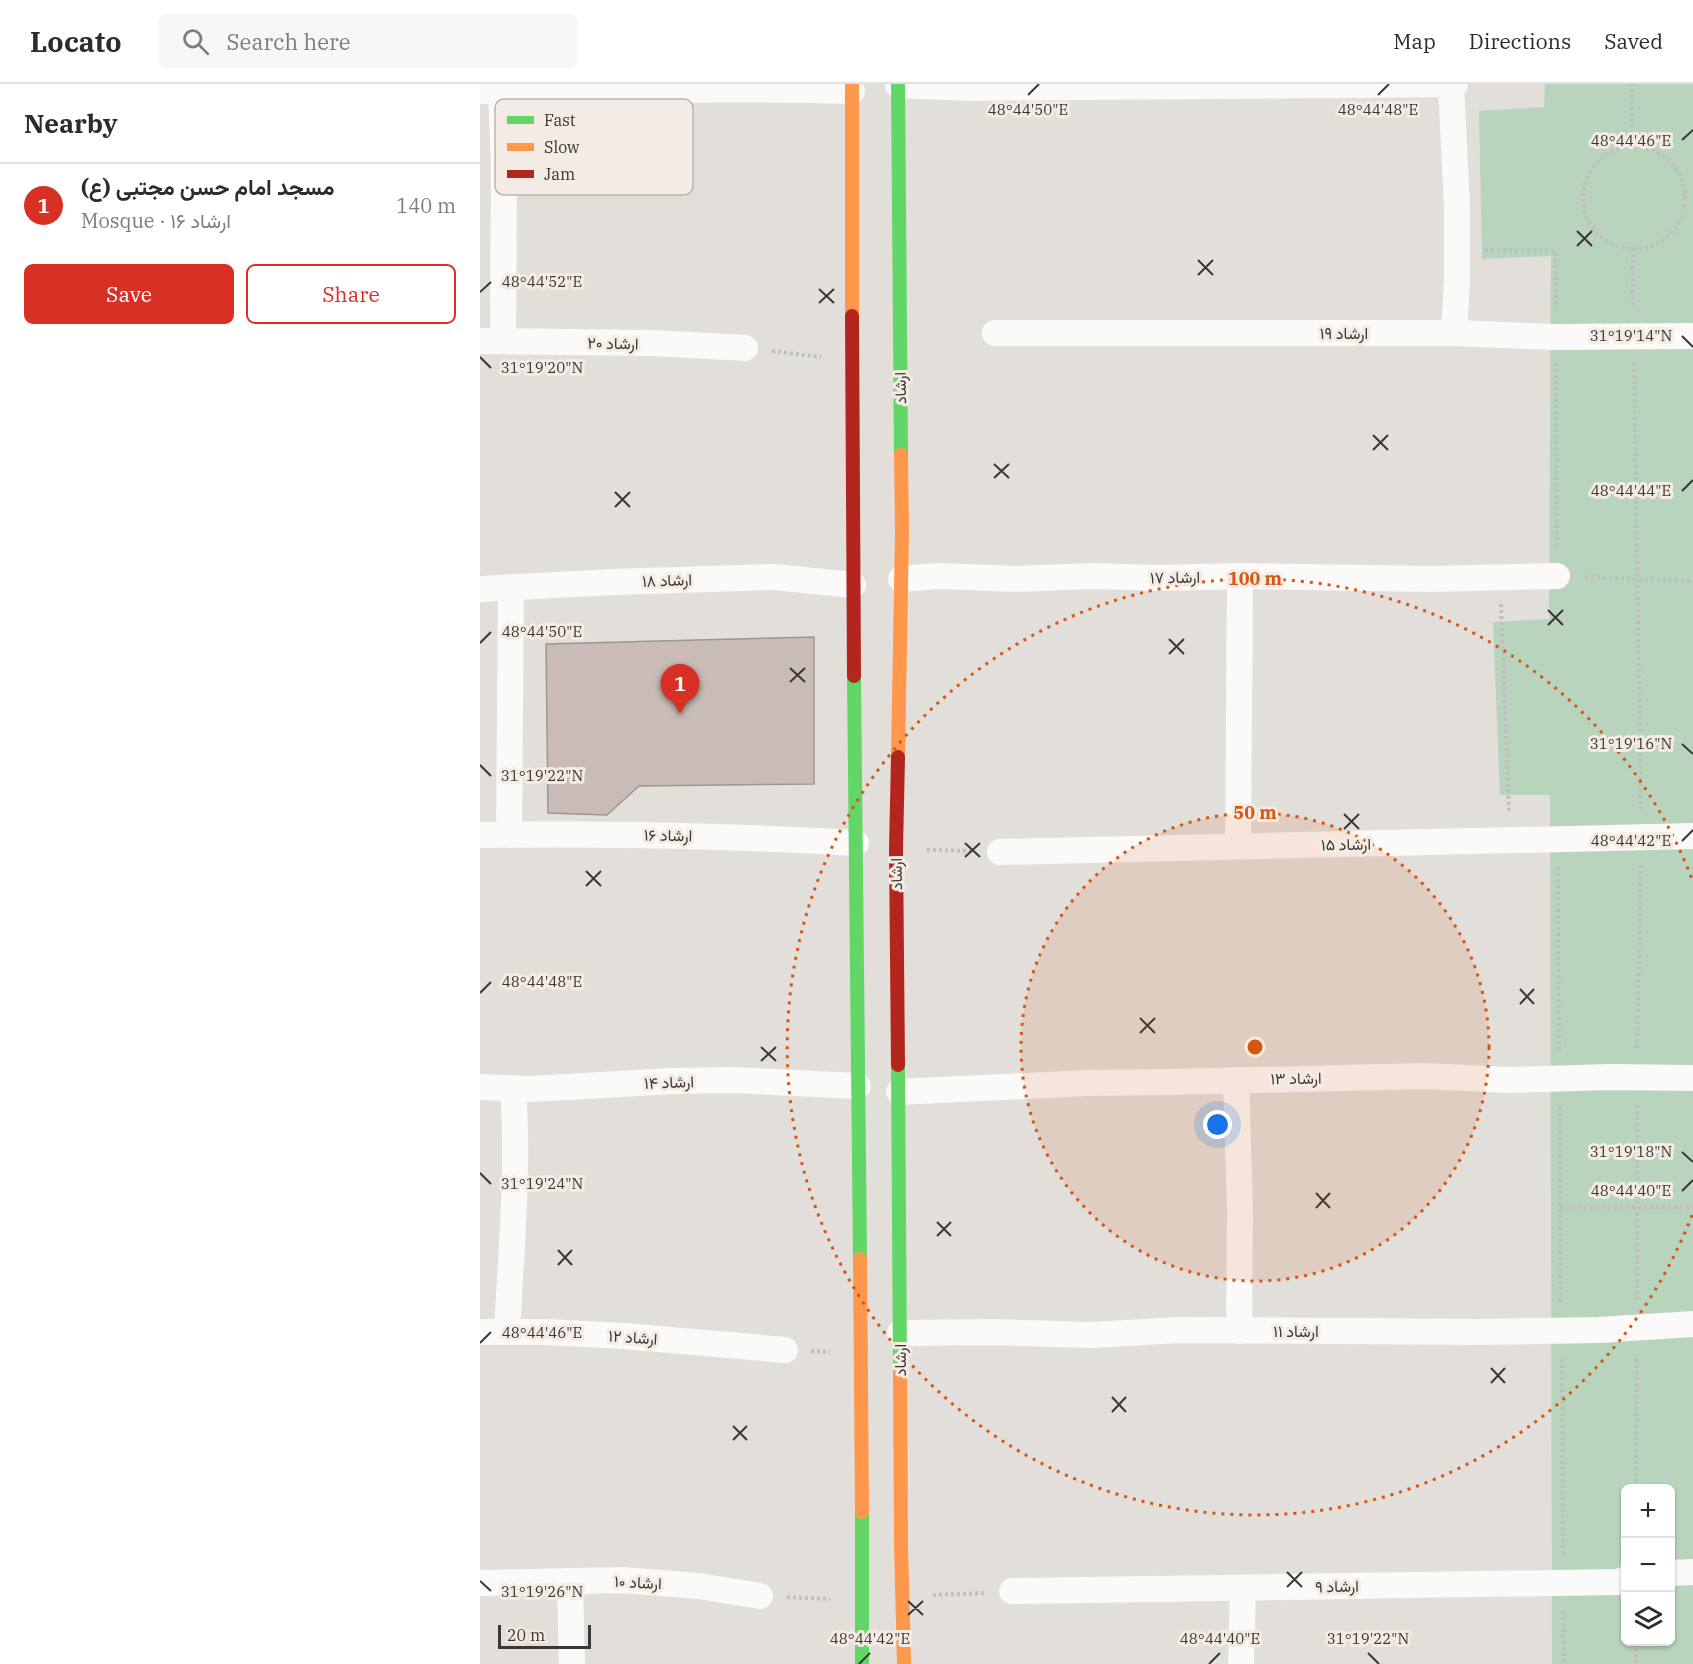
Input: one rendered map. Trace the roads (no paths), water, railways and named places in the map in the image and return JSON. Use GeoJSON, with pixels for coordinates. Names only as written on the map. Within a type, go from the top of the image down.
{"type":"FeatureCollection","features":[{"type":"Feature","properties":{"kind":"street"},"geometry":{"type":"LineString","coordinates":[[898,85],[970,88],[1453,84],[1457,207],[1454,333]]}},
{"type":"Feature","properties":{"kind":"street","name":"ارشاد"},"geometry":{"type":"LineString","coordinates":[[898,85],[902,531],[893,719],[899,1092],[894,1206],[900,1333],[904,1664]]}},
{"type":"Feature","properties":{"kind":"street"},"geometry":{"type":"LineString","coordinates":[[495,117],[490,91],[852,88],[853,585],[860,718],[856,843],[858,1086],[864,1206],[861,1354],[862,1664]]}},
{"type":"Feature","properties":{"kind":"street"},"geometry":{"type":"LineString","coordinates":[[492,341],[502,195]]}},
{"type":"Feature","properties":{"kind":"street","name":"ارشاد ۱۹"},"geometry":{"type":"LineString","coordinates":[[995,333],[1454,333],[1556,337],[1693,336]]}},
{"type":"Feature","properties":{"kind":"street","name":"ارشاد ۲۰"},"geometry":{"type":"LineString","coordinates":[[492,341],[652,343],[745,348]]}},
{"type":"Feature","properties":{"kind":"street","name":"ارشاد ۱۷"},"geometry":{"type":"LineString","coordinates":[[901,579],[939,576],[1016,579],[1092,576],[1431,579],[1557,576]]}},
{"type":"Feature","properties":{"kind":"street"},"geometry":{"type":"LineString","coordinates":[[1238,846],[1240,576]]}},
{"type":"Feature","properties":{"kind":"street","name":"ارشاد ۱۸"},"geometry":{"type":"LineString","coordinates":[[480,589],[624,581],[774,577],[853,585]]}},
{"type":"Feature","properties":{"kind":"street"},"geometry":{"type":"LineString","coordinates":[[509,835],[511,587]]}},
{"type":"Feature","properties":{"kind":"street","name":"ارشاد ۱۶"},"geometry":{"type":"LineString","coordinates":[[480,836],[723,836],[856,843]]}},
{"type":"Feature","properties":{"kind":"street","name":"ارشاد ۱۵"},"geometry":{"type":"LineString","coordinates":[[1000,852],[1693,836]]}},
{"type":"Feature","properties":{"kind":"street","name":"ارشاد ۱۳"},"geometry":{"type":"LineString","coordinates":[[899,1092],[1088,1083],[1425,1076],[1508,1080],[1611,1077],[1693,1078]]}},
{"type":"Feature","properties":{"kind":"street","name":"ارشاد ۱۴"},"geometry":{"type":"LineString","coordinates":[[480,1087],[530,1089],[731,1080],[858,1086]]}},
{"type":"Feature","properties":{"kind":"street"},"geometry":{"type":"LineString","coordinates":[[1236,1080],[1240,1209],[1239,1331]]}},
{"type":"Feature","properties":{"kind":"street"},"geometry":{"type":"LineString","coordinates":[[507,1332],[515,1180],[516,1130],[513,1088]]}},
{"type":"Feature","properties":{"kind":"street","name":"ارشاد ۱۱"},"geometry":{"type":"LineString","coordinates":[[900,1333],[995,1332],[1090,1335],[1180,1330],[1561,1330],[1693,1324]]}},
{"type":"Feature","properties":{"kind":"street","name":"ارشاد ۱۲"},"geometry":{"type":"LineString","coordinates":[[480,1332],[625,1336],[785,1350]]}},
{"type":"Feature","properties":{"kind":"street"},"geometry":{"type":"LineString","coordinates":[[1675,1573],[1693,1572]]}},
{"type":"Feature","properties":{"kind":"street","name":"ارشاد ۱۰"},"geometry":{"type":"LineString","coordinates":[[480,1582],[622,1580],[699,1586],[760,1596]]}},
{"type":"Feature","properties":{"kind":"street"},"geometry":{"type":"LineString","coordinates":[[570,1581],[572,1664]]}},
{"type":"Feature","properties":{"kind":"street","name":"ارشاد ۹"},"geometry":{"type":"LineString","coordinates":[[1012,1591],[1621,1581]]}},
{"type":"Feature","properties":{"kind":"street"},"geometry":{"type":"LineString","coordinates":[[1241,1664],[1243,1588]]}},
{"type":"Feature","properties":{"kind":"place","name":"مسجد امام حسن مجتبی (ع)"},"geometry":{"type":"Point","coordinates":[680,714]}}]}
